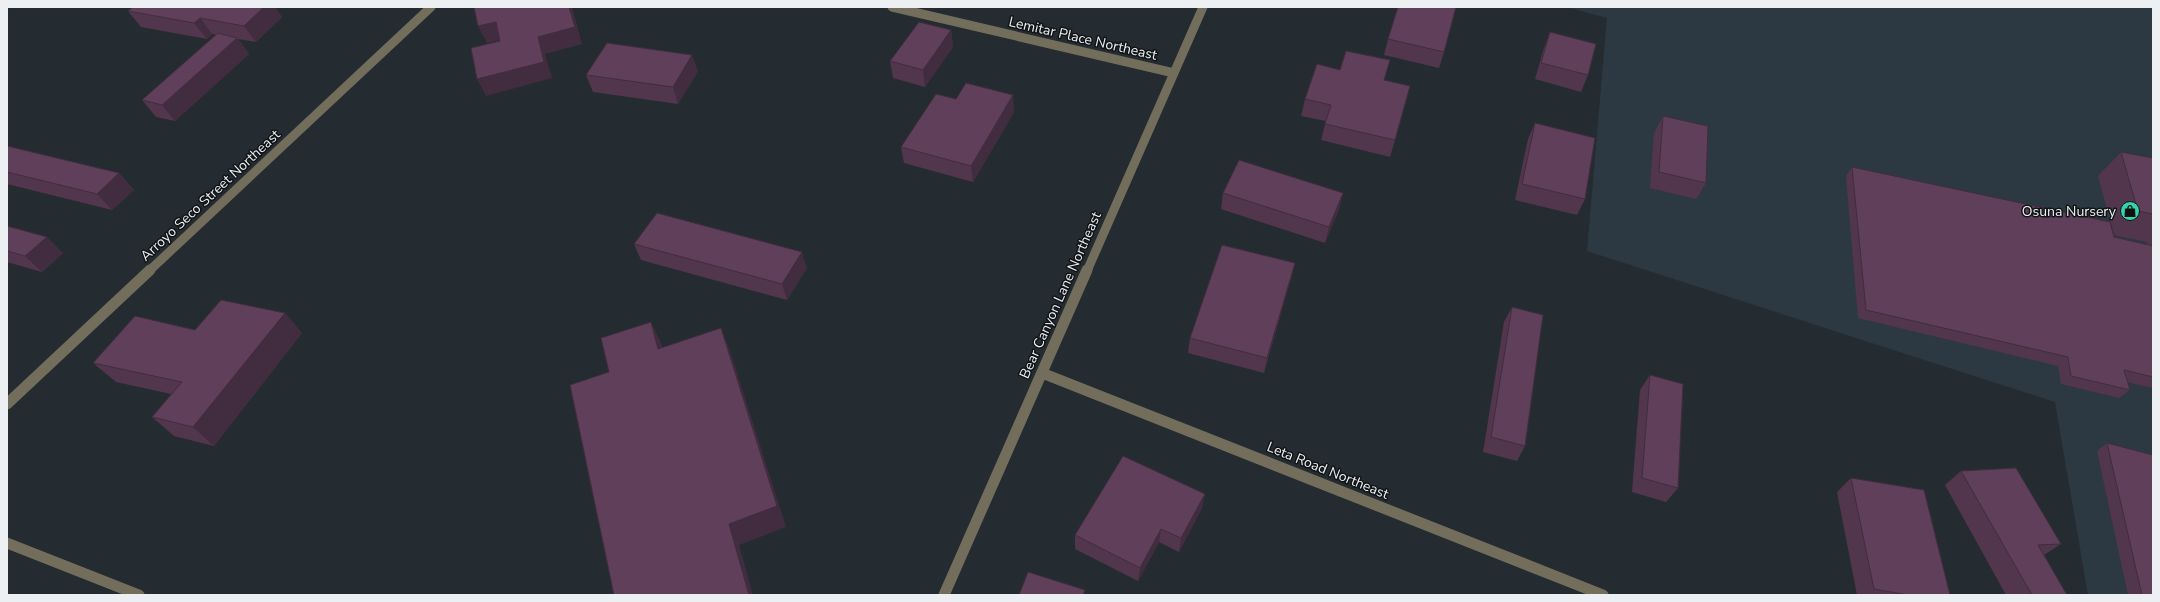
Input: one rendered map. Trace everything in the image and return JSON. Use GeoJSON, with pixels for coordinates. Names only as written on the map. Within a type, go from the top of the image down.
{"type":"FeatureCollection","features":[{"type":"Feature","properties":{"kind":"street","name":"Arroyo Seco Street Northeast"},"geometry":{"type":"LineString","coordinates":[[7,404],[431,7]]}},
{"type":"Feature","properties":{"kind":"street","name":"Lemitar Place Northeast"},"geometry":{"type":"LineString","coordinates":[[892,7],[1174,73]]}},
{"type":"Feature","properties":{"kind":"street","name":"Bear Canyon Lane Northeast"},"geometry":{"type":"LineString","coordinates":[[944,595],[1203,7]]}},
{"type":"Feature","properties":{"kind":"street","name":"Leta Road Northeast"},"geometry":{"type":"LineString","coordinates":[[1042,373],[1603,595]]}},
{"type":"Feature","properties":{"kind":"street"},"geometry":{"type":"LineString","coordinates":[[7,543],[139,595]]}},
{"type":"Feature","properties":{"kind":"shaded area"},"geometry":{"type":"Polygon","coordinates":[[[1567,7],[2153,7],[2153,595],[2088,595],[2055,402],[1587,251],[1607,18],[1567,7]]]}},
{"type":"Feature","properties":{"kind":"building"},"geometry":{"type":"Polygon","coordinates":[[[133,7],[264,7],[244,26],[200,18],[194,23],[128,11],[133,7]]]}},
{"type":"Feature","properties":{"kind":"building"},"geometry":{"type":"Polygon","coordinates":[[[474,7],[569,7],[575,27],[538,37],[544,62],[477,79],[471,48],[500,41],[496,22],[478,26],[474,7]]]}},
{"type":"Feature","properties":{"kind":"building"},"geometry":{"type":"Polygon","coordinates":[[[1398,7],[1456,7],[1444,52],[1388,39],[1398,7]]]}},
{"type":"Feature","properties":{"kind":"building"},"geometry":{"type":"Polygon","coordinates":[[[919,22],[951,30],[923,70],[890,61],[919,22]]]}},
{"type":"Feature","properties":{"kind":"building"},"geometry":{"type":"Polygon","coordinates":[[[1550,32],[1596,44],[1588,75],[1541,63],[1550,32]]]}},
{"type":"Feature","properties":{"kind":"building"},"geometry":{"type":"Polygon","coordinates":[[[218,33],[237,38],[162,105],[142,100],[218,33]]]}},
{"type":"Feature","properties":{"kind":"building"},"geometry":{"type":"Polygon","coordinates":[[[607,43],[692,55],[673,87],[586,75],[607,43]]]}},
{"type":"Feature","properties":{"kind":"building"},"geometry":{"type":"Polygon","coordinates":[[[1346,51],[1390,60],[1384,80],[1410,86],[1395,140],[1325,124],[1331,105],[1305,99],[1317,64],[1340,70],[1346,51]]]}},
{"type":"Feature","properties":{"kind":"building"},"geometry":{"type":"Polygon","coordinates":[[[966,83],[1013,95],[971,166],[901,147],[936,94],[956,99],[966,83]]]}},
{"type":"Feature","properties":{"kind":"building"},"geometry":{"type":"Polygon","coordinates":[[[1663,116],[1708,126],[1706,183],[1659,172],[1663,116]]]}},
{"type":"Feature","properties":{"kind":"building"},"geometry":{"type":"Polygon","coordinates":[[[1535,123],[1595,138],[1585,199],[1522,184],[1535,123]]]}},
{"type":"Feature","properties":{"kind":"building"},"geometry":{"type":"Polygon","coordinates":[[[7,146],[119,173],[97,194],[7,172],[7,146]]]}},
{"type":"Feature","properties":{"kind":"building"},"geometry":{"type":"Polygon","coordinates":[[[2121,152],[2153,158],[2153,214],[2138,211],[2121,152]]]}},
{"type":"Feature","properties":{"kind":"building"},"geometry":{"type":"Polygon","coordinates":[[[1239,160],[1343,193],[1329,227],[1223,193],[1239,160]]]}},
{"type":"Feature","properties":{"kind":"building"},"geometry":{"type":"Polygon","coordinates":[[[1852,167],[2110,222],[2114,237],[2153,246],[2153,377],[2124,370],[2130,390],[2071,376],[2068,357],[1866,310],[1852,167]]]}},
{"type":"Feature","properties":{"kind":"building"},"geometry":{"type":"Polygon","coordinates":[[[657,213],[802,252],[782,284],[634,244],[657,213]]]}},
{"type":"Feature","properties":{"kind":"building"},"geometry":{"type":"Polygon","coordinates":[[[7,226],[47,237],[25,256],[7,251],[7,226]]]}},
{"type":"Feature","properties":{"kind":"building"},"geometry":{"type":"Polygon","coordinates":[[[1222,245],[1295,263],[1267,358],[1190,338],[1222,245]]]}},
{"type":"Feature","properties":{"kind":"building"},"geometry":{"type":"Polygon","coordinates":[[[221,300],[285,313],[193,427],[152,417],[182,382],[93,363],[135,316],[195,330],[221,300]]]}},
{"type":"Feature","properties":{"kind":"building"},"geometry":{"type":"Polygon","coordinates":[[[1512,307],[1543,315],[1525,446],[1491,437],[1512,307]]]}},
{"type":"Feature","properties":{"kind":"building"},"geometry":{"type":"Polygon","coordinates":[[[651,322],[658,349],[721,328],[777,506],[729,524],[749,595],[614,595],[570,385],[609,372],[601,338],[651,322]]]}},
{"type":"Feature","properties":{"kind":"building"},"geometry":{"type":"Polygon","coordinates":[[[1650,375],[1683,384],[1678,488],[1642,478],[1650,375]]]}},
{"type":"Feature","properties":{"kind":"building"},"geometry":{"type":"Polygon","coordinates":[[[2107,443],[2153,455],[2153,595],[2142,595],[2107,443]]]}},
{"type":"Feature","properties":{"kind":"building"},"geometry":{"type":"Polygon","coordinates":[[[1123,456],[1205,494],[1181,538],[1161,529],[1140,568],[1075,535],[1123,456]]]}},
{"type":"Feature","properties":{"kind":"building"},"geometry":{"type":"Polygon","coordinates":[[[2016,468],[2061,544],[2038,545],[2067,595],[2032,595],[1961,471],[2016,468]]]}},
{"type":"Feature","properties":{"kind":"building"},"geometry":{"type":"Polygon","coordinates":[[[1851,478],[1924,490],[1950,595],[1908,595],[1874,589],[1851,478]]]}},
{"type":"Feature","properties":{"kind":"building"},"geometry":{"type":"Polygon","coordinates":[[[1028,572],[1085,590],[1083,595],[1019,595],[1028,572]]]}},
{"type":"Feature","properties":{"kind":"place","name":"Osuna Nursery"},"geometry":{"type":"Point","coordinates":[2130,211]}}]}
